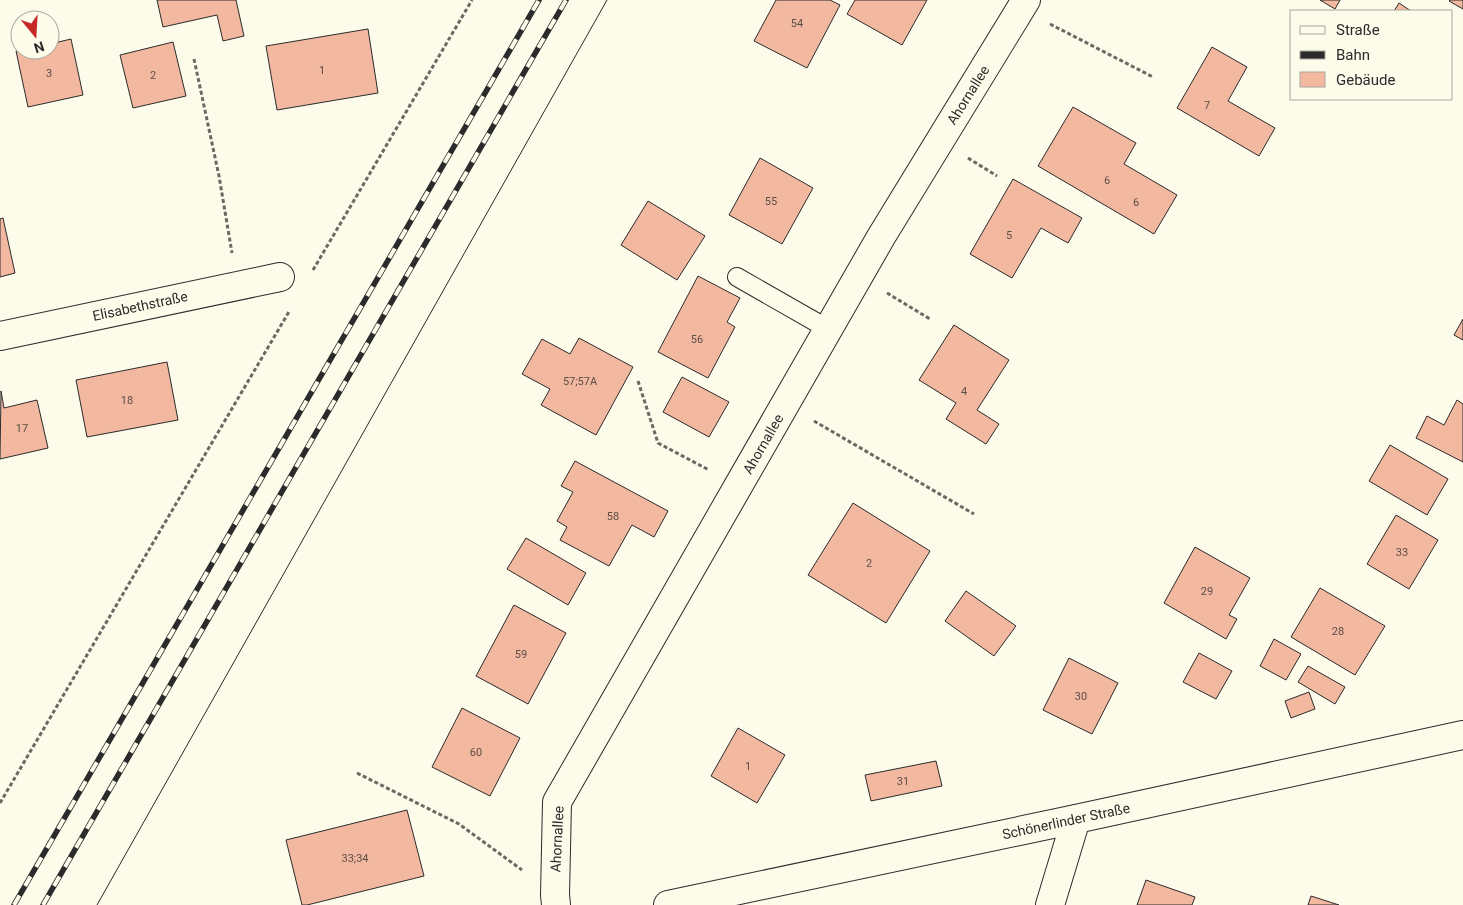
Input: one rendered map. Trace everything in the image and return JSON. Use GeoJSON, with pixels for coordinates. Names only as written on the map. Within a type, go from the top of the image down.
{"type":"FeatureCollection","features":[{"type":"Feature","properties":{"kind":"street","name":"Ahornallee"},"geometry":{"type":"LineString","coordinates":[[555,900],[557,802],[881,237],[1024,5]]}},
{"type":"Feature","properties":{"kind":"street","name":"Elisabethstraße"},"geometry":{"type":"LineString","coordinates":[[0,336],[280,277]]}},
{"type":"Feature","properties":{"kind":"street","name":"Schönerlinder Straße"},"geometry":{"type":"LineString","coordinates":[[668,905],[1463,735]]}},
{"type":"Feature","properties":{"kind":"street"},"geometry":{"type":"LineString","coordinates":[[1050,905],[1076,819]]}},
{"type":"Feature","properties":{"kind":"lane"},"geometry":{"type":"LineString","coordinates":[[738,277],[828,329]]}},
{"type":"Feature","properties":{"kind":"path"},"geometry":{"type":"LineString","coordinates":[[312,273],[472,0]]}},
{"type":"Feature","properties":{"kind":"path"},"geometry":{"type":"LineString","coordinates":[[1024,5],[1153,77]]}},
{"type":"Feature","properties":{"kind":"path"},"geometry":{"type":"LineString","coordinates":[[194,59],[219,176],[238,286]]}},
{"type":"Feature","properties":{"kind":"path"},"geometry":{"type":"LineString","coordinates":[[859,275],[930,319]]}},
{"type":"Feature","properties":{"kind":"path"},"geometry":{"type":"LineString","coordinates":[[0,803],[292,307]]}},
{"type":"Feature","properties":{"kind":"path"},"geometry":{"type":"LineString","coordinates":[[638,381],[658,443],[739,485]]}},
{"type":"Feature","properties":{"kind":"path"},"geometry":{"type":"LineString","coordinates":[[785,404],[974,514]]}},
{"type":"Feature","properties":{"kind":"path"},"geometry":{"type":"LineString","coordinates":[[357,773],[459,824],[555,900]]}},
{"type":"Feature","properties":{"kind":"building"},"geometry":{"type":"Polygon","coordinates":[[[157,0],[236,0],[244,36],[223,41],[217,15],[163,27],[157,0]]]}},
{"type":"Feature","properties":{"kind":"building"},"geometry":{"type":"Polygon","coordinates":[[[776,0],[830,0],[840,5],[807,68],[754,41],[776,0]]]}},
{"type":"Feature","properties":{"kind":"building"},"geometry":{"type":"Polygon","coordinates":[[[855,0],[927,0],[902,45],[847,14],[855,0]]]}},
{"type":"Feature","properties":{"kind":"building"},"geometry":{"type":"Polygon","coordinates":[[[1320,0],[1340,0],[1335,9],[1320,0]]]}},
{"type":"Feature","properties":{"kind":"building"},"geometry":{"type":"Polygon","coordinates":[[[1463,0],[1463,9],[1449,1],[1463,0]]]}},
{"type":"Feature","properties":{"kind":"building"},"geometry":{"type":"Polygon","coordinates":[[[1399,3],[1410,10],[1395,10],[1399,3]]]}},
{"type":"Feature","properties":{"kind":"building"},"geometry":{"type":"Polygon","coordinates":[[[368,29],[378,93],[277,110],[266,46],[368,29]]]}},
{"type":"Feature","properties":{"kind":"building"},"geometry":{"type":"Polygon","coordinates":[[[71,39],[83,95],[28,107],[18,60],[60,60],[60,42],[71,39]]]}},
{"type":"Feature","properties":{"kind":"building"},"geometry":{"type":"Polygon","coordinates":[[[173,42],[186,96],[133,108],[120,55],[173,42]]]}},
{"type":"Feature","properties":{"kind":"building"},"geometry":{"type":"Polygon","coordinates":[[[1212,47],[1247,67],[1228,101],[1275,128],[1259,156],[1177,108],[1212,47]]]}},
{"type":"Feature","properties":{"kind":"building"},"geometry":{"type":"Polygon","coordinates":[[[1073,107],[1136,143],[1124,164],[1177,195],[1154,234],[1038,166],[1073,107]]]}},
{"type":"Feature","properties":{"kind":"building"},"geometry":{"type":"Polygon","coordinates":[[[760,158],[813,188],[782,244],[729,215],[760,158]]]}},
{"type":"Feature","properties":{"kind":"building"},"geometry":{"type":"Polygon","coordinates":[[[1013,179],[1082,218],[1068,243],[1041,228],[1012,278],[970,254],[1013,179]]]}},
{"type":"Feature","properties":{"kind":"building"},"geometry":{"type":"Polygon","coordinates":[[[648,201],[705,236],[677,280],[621,245],[648,201]]]}},
{"type":"Feature","properties":{"kind":"building"},"geometry":{"type":"Polygon","coordinates":[[[3,218],[15,273],[0,277],[0,219],[3,218]]]}},
{"type":"Feature","properties":{"kind":"building"},"geometry":{"type":"Polygon","coordinates":[[[698,276],[740,298],[727,322],[735,327],[708,378],[658,352],[698,276]]]}},
{"type":"Feature","properties":{"kind":"building"},"geometry":{"type":"Polygon","coordinates":[[[1463,319],[1463,340],[1454,335],[1463,319]]]}},
{"type":"Feature","properties":{"kind":"building"},"geometry":{"type":"Polygon","coordinates":[[[954,325],[1009,360],[977,410],[999,424],[986,444],[946,419],[956,403],[919,380],[954,325]]]}},
{"type":"Feature","properties":{"kind":"building"},"geometry":{"type":"Polygon","coordinates":[[[579,338],[633,367],[596,435],[541,405],[550,389],[522,374],[542,339],[570,354],[579,338]]]}},
{"type":"Feature","properties":{"kind":"building"},"geometry":{"type":"Polygon","coordinates":[[[167,362],[178,420],[87,437],[76,380],[167,362]]]}},
{"type":"Feature","properties":{"kind":"building"},"geometry":{"type":"Polygon","coordinates":[[[682,377],[729,402],[709,437],[663,412],[682,377]]]}},
{"type":"Feature","properties":{"kind":"building"},"geometry":{"type":"Polygon","coordinates":[[[1,391],[4,408],[37,400],[48,448],[0,459],[1,391]]]}},
{"type":"Feature","properties":{"kind":"building"},"geometry":{"type":"Polygon","coordinates":[[[1457,400],[1463,404],[1463,462],[1416,438],[1427,416],[1444,425],[1457,400]]]}},
{"type":"Feature","properties":{"kind":"building"},"geometry":{"type":"Polygon","coordinates":[[[1390,445],[1448,479],[1427,515],[1369,481],[1390,445]]]}},
{"type":"Feature","properties":{"kind":"building"},"geometry":{"type":"Polygon","coordinates":[[[575,461],[668,511],[654,537],[632,525],[609,566],[560,540],[567,527],[557,521],[573,492],[561,486],[575,461]]]}},
{"type":"Feature","properties":{"kind":"building"},"geometry":{"type":"Polygon","coordinates":[[[853,503],[930,551],[886,623],[808,575],[853,503]]]}},
{"type":"Feature","properties":{"kind":"building"},"geometry":{"type":"Polygon","coordinates":[[[1396,515],[1438,540],[1409,589],[1367,564],[1396,515]]]}},
{"type":"Feature","properties":{"kind":"building"},"geometry":{"type":"Polygon","coordinates":[[[526,538],[586,573],[568,605],[507,569],[526,538]]]}},
{"type":"Feature","properties":{"kind":"building"},"geometry":{"type":"Polygon","coordinates":[[[1195,547],[1250,578],[1229,615],[1237,619],[1226,639],[1164,603],[1195,547]]]}},
{"type":"Feature","properties":{"kind":"building"},"geometry":{"type":"Polygon","coordinates":[[[1320,588],[1385,626],[1355,675],[1291,637],[1320,588]]]}},
{"type":"Feature","properties":{"kind":"building"},"geometry":{"type":"Polygon","coordinates":[[[966,591],[1016,626],[994,656],[945,621],[966,591]]]}},
{"type":"Feature","properties":{"kind":"building"},"geometry":{"type":"Polygon","coordinates":[[[514,605],[566,633],[528,704],[476,676],[514,605]]]}},
{"type":"Feature","properties":{"kind":"building"},"geometry":{"type":"Polygon","coordinates":[[[1274,639],[1301,654],[1286,680],[1260,666],[1274,639]]]}},
{"type":"Feature","properties":{"kind":"building"},"geometry":{"type":"Polygon","coordinates":[[[1199,653],[1232,671],[1216,699],[1183,682],[1199,653]]]}},
{"type":"Feature","properties":{"kind":"building"},"geometry":{"type":"Polygon","coordinates":[[[1069,658],[1118,683],[1092,734],[1043,710],[1069,658]]]}},
{"type":"Feature","properties":{"kind":"building"},"geometry":{"type":"Polygon","coordinates":[[[1308,666],[1345,687],[1335,704],[1298,682],[1308,666]]]}},
{"type":"Feature","properties":{"kind":"building"},"geometry":{"type":"Polygon","coordinates":[[[1309,692],[1315,709],[1291,718],[1285,701],[1309,692]]]}},
{"type":"Feature","properties":{"kind":"building"},"geometry":{"type":"Polygon","coordinates":[[[462,708],[520,738],[490,796],[432,767],[462,708]]]}},
{"type":"Feature","properties":{"kind":"building"},"geometry":{"type":"Polygon","coordinates":[[[738,728],[785,755],[757,803],[711,776],[738,728]]]}},
{"type":"Feature","properties":{"kind":"building"},"geometry":{"type":"Polygon","coordinates":[[[936,761],[942,786],[871,801],[865,775],[936,761]]]}},
{"type":"Feature","properties":{"kind":"building"},"geometry":{"type":"Polygon","coordinates":[[[407,810],[424,876],[302,905],[286,840],[407,810]]]}},
{"type":"Feature","properties":{"kind":"building"},"geometry":{"type":"Polygon","coordinates":[[[1146,880],[1195,897],[1192,905],[1137,905],[1146,880]]]}},
{"type":"Feature","properties":{"kind":"building"},"geometry":{"type":"Polygon","coordinates":[[[1311,896],[1339,905],[1308,905],[1311,896]]]}},
{"type":"Feature","properties":{"kind":"tram line"},"geometry":{"type":"LineString","coordinates":[[97,905],[607,0]]}},
{"type":"Feature","properties":{"kind":"railway"},"geometry":{"type":"LineString","coordinates":[[14,905],[539,0]]}},
{"type":"Feature","properties":{"kind":"railway"},"geometry":{"type":"LineString","coordinates":[[43,905],[566,0]]}}]}
